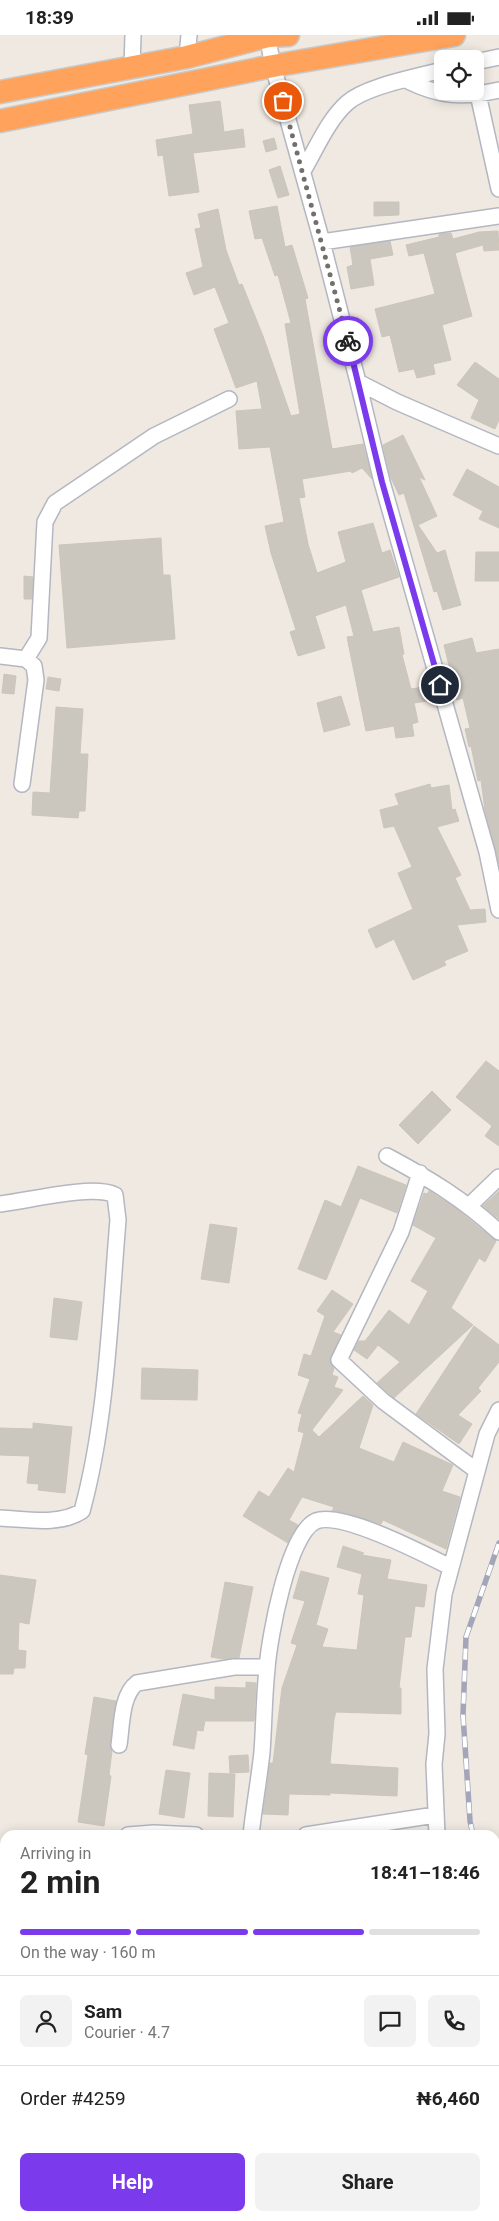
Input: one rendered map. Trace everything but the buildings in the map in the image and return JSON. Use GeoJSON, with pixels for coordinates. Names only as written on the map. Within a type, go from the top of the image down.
{"type":"FeatureCollection","features":[{"type":"Feature","properties":{"kind":"highway"},"geometry":{"type":"LineString","coordinates":[[0,93],[132,68],[188,46],[274,35]]}},
{"type":"Feature","properties":{"kind":"highway"},"geometry":{"type":"LineString","coordinates":[[0,121],[273,66],[454,35]]}},
{"type":"Feature","properties":{"kind":"street"},"geometry":{"type":"LineString","coordinates":[[132,68],[133,35]]}},
{"type":"Feature","properties":{"kind":"street"},"geometry":{"type":"LineString","coordinates":[[274,35],[273,66],[322,242],[382,482],[496,881],[499,910]]}},
{"type":"Feature","properties":{"kind":"street"},"geometry":{"type":"LineString","coordinates":[[484,60],[499,57]]}},
{"type":"Feature","properties":{"kind":"street"},"geometry":{"type":"LineString","coordinates":[[303,171],[336,116],[348,102],[366,92],[434,72]]}},
{"type":"Feature","properties":{"kind":"street"},"geometry":{"type":"LineString","coordinates":[[406,80],[427,91],[434,92]]}},
{"type":"Feature","properties":{"kind":"street"},"geometry":{"type":"LineString","coordinates":[[484,94],[499,90]]}},
{"type":"Feature","properties":{"kind":"street"},"geometry":{"type":"LineString","coordinates":[[479,100],[499,189]]}},
{"type":"Feature","properties":{"kind":"street"},"geometry":{"type":"LineString","coordinates":[[322,242],[499,216]]}},
{"type":"Feature","properties":{"kind":"street"},"geometry":{"type":"LineString","coordinates":[[358,382],[397,402],[499,446]]}},
{"type":"Feature","properties":{"kind":"street"},"geometry":{"type":"LineString","coordinates":[[26,659],[38,638],[45,522],[55,503],[154,435],[229,399]]}},
{"type":"Feature","properties":{"kind":"street"},"geometry":{"type":"LineString","coordinates":[[0,656],[26,659],[34,665],[36,680],[22,784]]}},
{"type":"Feature","properties":{"kind":"street"},"geometry":{"type":"LineString","coordinates":[[387,1157],[432,1180],[468,1205],[499,1232]]}},
{"type":"Feature","properties":{"kind":"street"},"geometry":{"type":"LineString","coordinates":[[420,1173],[401,1232],[339,1360],[384,1401],[477,1471]]}},
{"type":"Feature","properties":{"kind":"street"},"geometry":{"type":"LineString","coordinates":[[468,1205],[499,1177]]}},
{"type":"Feature","properties":{"kind":"street"},"geometry":{"type":"LineString","coordinates":[[0,1204],[94,1191],[110,1192],[116,1195],[118,1221],[95,1452],[82,1511],[74,1517],[49,1521],[0,1518]]}},
{"type":"Feature","properties":{"kind":"street"},"geometry":{"type":"LineString","coordinates":[[436,1830],[435,1669],[444,1594],[488,1434],[499,1410]]}},
{"type":"Feature","properties":{"kind":"street"},"geometry":{"type":"LineString","coordinates":[[252,1830],[262,1752],[267,1667],[281,1591],[295,1546],[306,1528],[316,1522],[330,1519],[357,1526],[413,1549],[450,1567]]}},
{"type":"Feature","properties":{"kind":"street"},"geometry":{"type":"LineString","coordinates":[[119,1745],[127,1697],[130,1688],[137,1683],[234,1667],[267,1667]]}},
{"type":"Feature","properties":{"kind":"street"},"geometry":{"type":"LineString","coordinates":[[338,1830],[435,1815]]}},
{"type":"Feature","properties":{"kind":"railway"},"geometry":{"type":"LineString","coordinates":[[472,1830],[463,1715],[466,1637],[499,1543]]}},
{"type":"Feature","properties":{"kind":"way so far"},"geometry":{"type":"LineString","coordinates":[[283,101],[348,341]]}},
{"type":"Feature","properties":{"kind":"route"},"geometry":{"type":"LineString","coordinates":[[348,341],[382,482],[440,685]]}}]}
